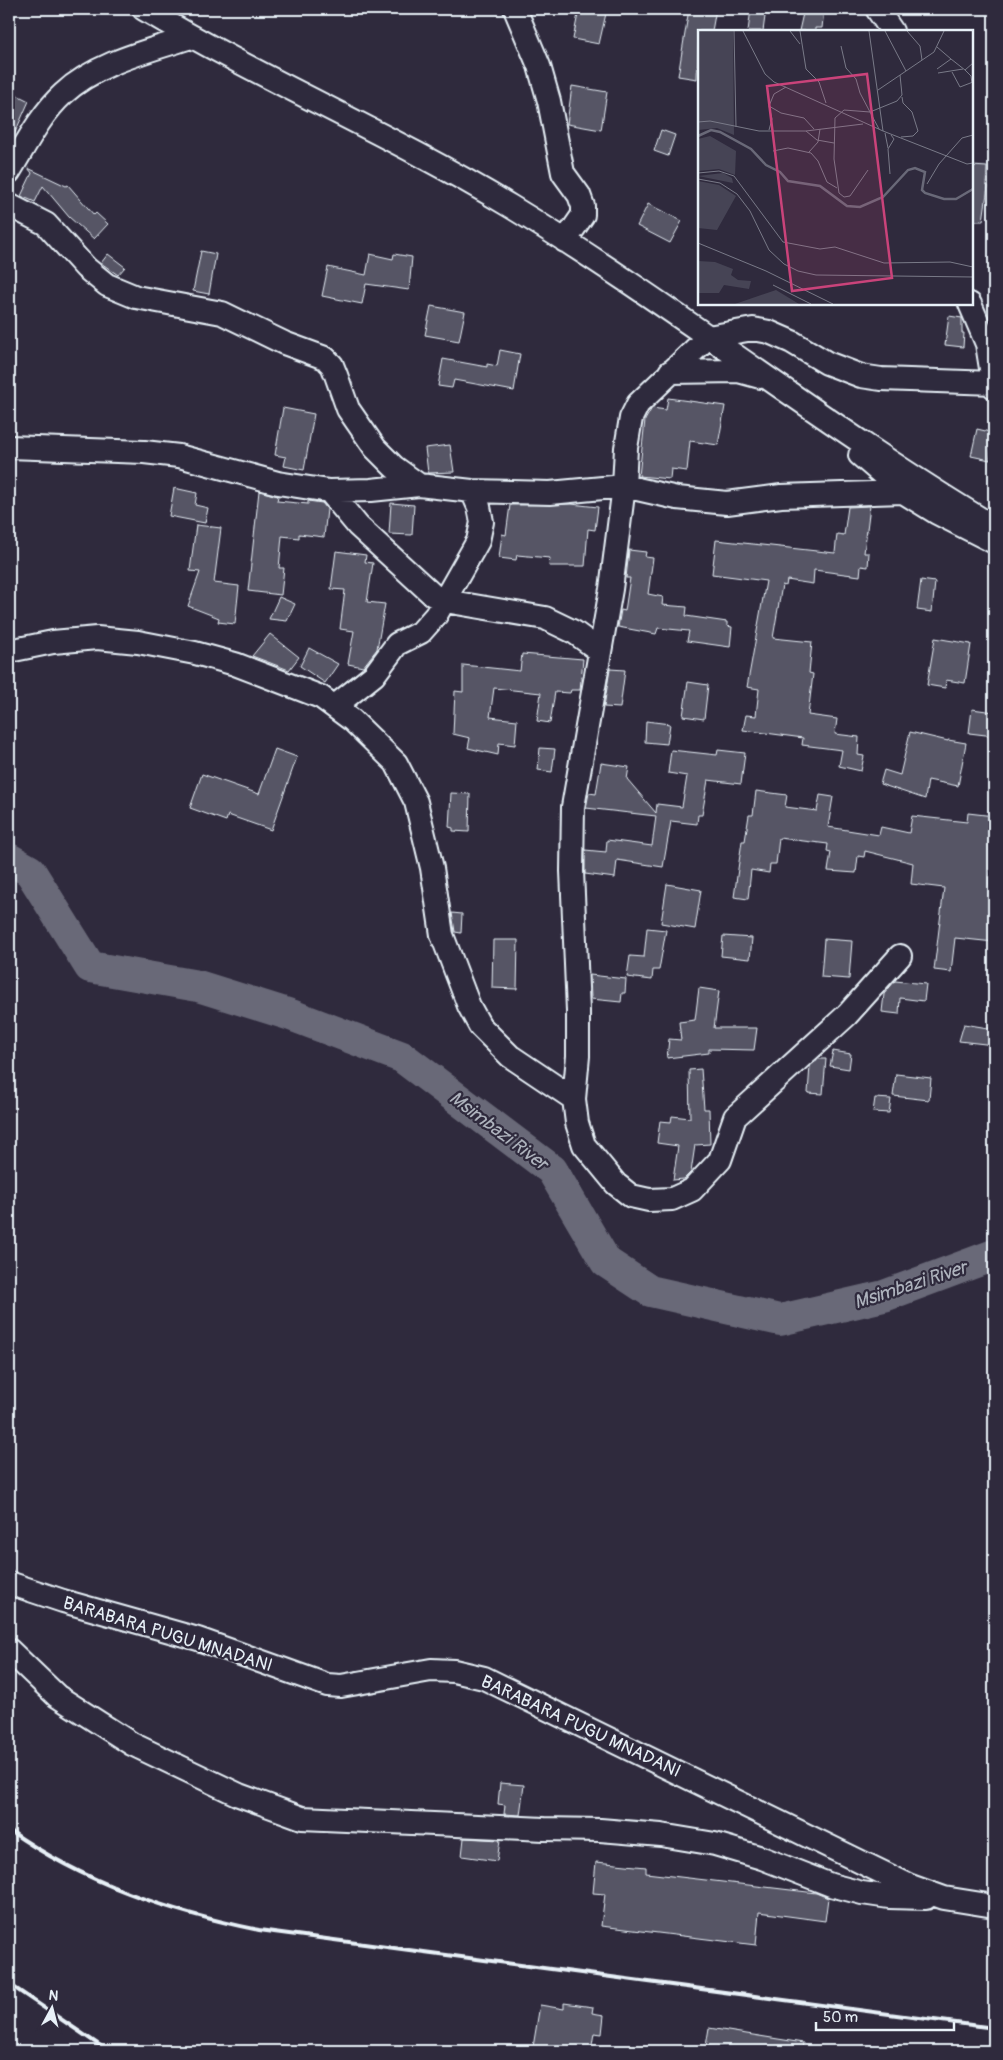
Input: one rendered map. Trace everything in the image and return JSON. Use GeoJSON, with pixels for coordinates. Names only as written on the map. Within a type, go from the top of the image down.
{"type":"FeatureCollection","features":[{"type":"Feature","properties":{"kind":"street"},"geometry":{"type":"LineString","coordinates":[[144,9],[191,37],[507,204],[565,240],[938,493],[994,527]]}},
{"type":"Feature","properties":{"kind":"street"},"geometry":{"type":"LineString","coordinates":[[515,9],[527,34],[549,102],[564,173],[579,195],[583,206],[583,215],[565,240]]}},
{"type":"Feature","properties":{"kind":"street"},"geometry":{"type":"LineString","coordinates":[[877,9],[891,30]]}},
{"type":"Feature","properties":{"kind":"street"},"geometry":{"type":"LineString","coordinates":[[9,172],[45,114],[62,94],[86,76],[139,54],[191,37]]}},
{"type":"Feature","properties":{"kind":"street"},"geometry":{"type":"LineString","coordinates":[[9,205],[46,224],[86,268],[107,285],[136,297],[222,313],[284,343],[325,358],[334,370],[348,409],[375,448],[394,467],[419,485]]}},
{"type":"Feature","properties":{"kind":"street"},"geometry":{"type":"LineString","coordinates":[[900,956],[847,1015],[735,1117],[720,1160],[692,1190],[672,1199],[649,1200],[630,1196],[616,1184],[584,1145],[577,1123],[574,1099],[578,1056],[578,1011],[572,871],[573,807],[612,589],[631,418],[638,404],[708,337],[738,330],[761,330],[792,342],[827,363],[861,376],[881,379],[994,384],[987,344],[970,305]]}},
{"type":"Feature","properties":{"kind":"street"},"geometry":{"type":"LineString","coordinates":[[670,372],[738,371],[759,376],[776,386],[810,413],[903,492],[937,513],[994,542]]}},
{"type":"Feature","properties":{"kind":"street"},"geometry":{"type":"LineString","coordinates":[[9,448],[144,452],[170,455],[278,483],[329,491],[419,485],[472,491],[550,493],[624,486],[677,498],[727,503],[781,496],[903,492]]}},
{"type":"Feature","properties":{"kind":"street"},"geometry":{"type":"LineString","coordinates":[[329,491],[343,511],[425,589],[445,601],[545,618],[574,632],[600,652]]}},
{"type":"Feature","properties":{"kind":"street"},"geometry":{"type":"LineString","coordinates":[[335,706],[374,675],[397,644],[429,625],[445,601],[478,541],[482,522],[479,507],[472,491]]}},
{"type":"Feature","properties":{"kind":"street"},"geometry":{"type":"LineString","coordinates":[[9,651],[53,642],[97,638],[138,642],[195,653],[235,664],[322,697],[335,706],[396,763],[416,802],[432,868],[442,935],[469,1006],[480,1026],[510,1056],[574,1099]]}},
{"type":"Feature","properties":{"kind":"street","name":"BARABARA PUGU MNADANI"},"geometry":{"type":"LineString","coordinates":[[9,1584],[198,1640],[326,1684],[341,1686],[431,1670],[454,1670],[484,1678],[901,1882],[944,1898],[994,1906]]}},
{"type":"Feature","properties":{"kind":"street"},"geometry":{"type":"LineString","coordinates":[[9,1650],[57,1696],[132,1744],[239,1795],[302,1818],[600,1830],[661,1835],[715,1844],[762,1858],[831,1886],[862,1893],[889,1897],[944,1898]]}},
{"type":"Feature","properties":{"kind":"building"},"geometry":{"type":"Polygon","coordinates":[[[579,9],[607,9],[599,44],[573,39],[579,9]]]}},
{"type":"Feature","properties":{"kind":"building"},"geometry":{"type":"Polygon","coordinates":[[[689,9],[716,9],[712,30],[698,30],[697,79],[678,76],[689,9]]]}},
{"type":"Feature","properties":{"kind":"building"},"geometry":{"type":"Polygon","coordinates":[[[751,9],[766,9],[763,30],[748,30],[751,9]]]}},
{"type":"Feature","properties":{"kind":"building"},"geometry":{"type":"Polygon","coordinates":[[[804,9],[824,9],[822,28],[799,30],[804,9]]]}},
{"type":"Feature","properties":{"kind":"building"},"geometry":{"type":"Polygon","coordinates":[[[572,86],[607,92],[601,130],[567,124],[572,86]]]}},
{"type":"Feature","properties":{"kind":"building"},"geometry":{"type":"Polygon","coordinates":[[[9,91],[29,101],[9,146],[9,91]]]}},
{"type":"Feature","properties":{"kind":"building"},"geometry":{"type":"Polygon","coordinates":[[[661,130],[675,135],[668,156],[654,151],[661,130]]]}},
{"type":"Feature","properties":{"kind":"building"},"geometry":{"type":"Polygon","coordinates":[[[973,166],[987,167],[986,185],[988,186],[983,221],[973,221],[973,166]]]}},
{"type":"Feature","properties":{"kind":"building"},"geometry":{"type":"Polygon","coordinates":[[[28,168],[66,186],[68,185],[94,215],[96,213],[108,224],[94,239],[69,217],[43,186],[35,202],[21,196],[32,173],[28,168]]]}},
{"type":"Feature","properties":{"kind":"building"},"geometry":{"type":"Polygon","coordinates":[[[648,204],[682,221],[670,243],[637,226],[648,204]]]}},
{"type":"Feature","properties":{"kind":"building"},"geometry":{"type":"Polygon","coordinates":[[[201,251],[216,254],[209,294],[193,291],[201,251]]]}},
{"type":"Feature","properties":{"kind":"building"},"geometry":{"type":"Polygon","coordinates":[[[108,254],[125,267],[118,275],[101,263],[108,254]]]}},
{"type":"Feature","properties":{"kind":"building"},"geometry":{"type":"Polygon","coordinates":[[[370,254],[393,259],[394,254],[412,257],[409,290],[366,284],[362,304],[322,296],[328,267],[366,275],[370,254]]]}},
{"type":"Feature","properties":{"kind":"building"},"geometry":{"type":"Polygon","coordinates":[[[431,306],[465,312],[459,341],[425,335],[431,306]]]}},
{"type":"Feature","properties":{"kind":"building"},"geometry":{"type":"Polygon","coordinates":[[[949,316],[962,318],[963,347],[945,345],[949,316]]]}},
{"type":"Feature","properties":{"kind":"building"},"geometry":{"type":"Polygon","coordinates":[[[500,350],[520,354],[514,391],[454,380],[452,388],[438,386],[443,359],[487,367],[487,364],[497,366],[500,350]]]}},
{"type":"Feature","properties":{"kind":"building"},"geometry":{"type":"Polygon","coordinates":[[[668,398],[725,406],[718,445],[690,441],[687,471],[671,469],[670,479],[639,476],[645,420],[652,408],[666,410],[668,398]]]}},
{"type":"Feature","properties":{"kind":"building"},"geometry":{"type":"Polygon","coordinates":[[[283,408],[314,414],[304,470],[284,466],[286,457],[275,455],[283,408]]]}},
{"type":"Feature","properties":{"kind":"building"},"geometry":{"type":"Polygon","coordinates":[[[977,429],[994,433],[990,460],[971,456],[977,429]]]}},
{"type":"Feature","properties":{"kind":"building"},"geometry":{"type":"Polygon","coordinates":[[[450,445],[454,472],[428,473],[425,448],[450,445]]]}},
{"type":"Feature","properties":{"kind":"building"},"geometry":{"type":"Polygon","coordinates":[[[174,488],[197,493],[195,505],[208,508],[205,523],[169,516],[174,488]]]}},
{"type":"Feature","properties":{"kind":"building"},"geometry":{"type":"Polygon","coordinates":[[[259,491],[278,496],[277,501],[308,504],[308,501],[322,503],[327,509],[324,537],[299,534],[299,538],[282,536],[279,568],[284,568],[281,595],[248,591],[259,491]]]}},
{"type":"Feature","properties":{"kind":"building"},"geometry":{"type":"Polygon","coordinates":[[[391,503],[414,505],[412,535],[389,534],[391,503]]]}},
{"type":"Feature","properties":{"kind":"building"},"geometry":{"type":"Polygon","coordinates":[[[571,504],[598,507],[595,530],[588,529],[585,566],[549,566],[550,558],[517,555],[516,560],[499,558],[502,534],[506,535],[510,505],[571,504]]]}},
{"type":"Feature","properties":{"kind":"building"},"geometry":{"type":"Polygon","coordinates":[[[870,506],[864,553],[869,553],[868,567],[861,566],[860,576],[814,570],[813,584],[787,580],[786,586],[782,585],[773,638],[812,642],[809,673],[813,674],[808,715],[837,719],[835,734],[859,737],[858,755],[864,756],[861,771],[839,766],[842,750],[802,745],[803,738],[743,730],[746,715],[756,716],[759,689],[747,687],[766,581],[712,574],[716,540],[835,553],[837,534],[844,535],[848,507],[870,506]]]}},
{"type":"Feature","properties":{"kind":"building"},"geometry":{"type":"Polygon","coordinates":[[[196,525],[221,528],[214,583],[239,586],[235,624],[218,622],[219,618],[188,606],[200,572],[190,571],[196,525]]]}},
{"type":"Feature","properties":{"kind":"building"},"geometry":{"type":"Polygon","coordinates":[[[629,550],[646,552],[645,557],[653,558],[648,594],[663,597],[662,605],[687,607],[686,616],[727,622],[727,626],[732,627],[730,647],[687,641],[689,631],[658,628],[656,634],[618,627],[621,610],[625,611],[630,578],[626,578],[629,550]]]}},
{"type":"Feature","properties":{"kind":"building"},"geometry":{"type":"Polygon","coordinates":[[[336,551],[366,555],[365,562],[373,563],[367,602],[385,604],[377,649],[363,667],[348,664],[354,631],[340,629],[345,590],[331,589],[336,551]]]}},
{"type":"Feature","properties":{"kind":"building"},"geometry":{"type":"Polygon","coordinates":[[[921,580],[935,582],[932,612],[917,610],[921,580]]]}},
{"type":"Feature","properties":{"kind":"building"},"geometry":{"type":"Polygon","coordinates":[[[279,597],[295,604],[287,621],[269,619],[279,597]]]}},
{"type":"Feature","properties":{"kind":"building"},"geometry":{"type":"Polygon","coordinates":[[[270,634],[299,657],[289,670],[252,656],[270,634]]]}},
{"type":"Feature","properties":{"kind":"building"},"geometry":{"type":"Polygon","coordinates":[[[935,638],[971,644],[965,683],[946,680],[945,688],[927,685],[935,638]]]}},
{"type":"Feature","properties":{"kind":"building"},"geometry":{"type":"Polygon","coordinates":[[[309,648],[338,664],[325,683],[300,666],[309,648]]]}},
{"type":"Feature","properties":{"kind":"building"},"geometry":{"type":"Polygon","coordinates":[[[522,654],[583,659],[580,690],[571,690],[570,693],[555,692],[550,723],[537,721],[541,693],[494,688],[490,717],[517,720],[515,745],[499,743],[498,755],[468,748],[470,738],[453,734],[455,691],[463,692],[463,665],[520,671],[522,654]]]}},
{"type":"Feature","properties":{"kind":"building"},"geometry":{"type":"Polygon","coordinates":[[[610,669],[625,670],[620,708],[604,707],[610,669]]]}},
{"type":"Feature","properties":{"kind":"building"},"geometry":{"type":"Polygon","coordinates":[[[688,682],[708,685],[704,719],[683,716],[688,682]]]}},
{"type":"Feature","properties":{"kind":"building"},"geometry":{"type":"Polygon","coordinates":[[[972,709],[994,712],[994,736],[969,733],[972,709]]]}},
{"type":"Feature","properties":{"kind":"building"},"geometry":{"type":"Polygon","coordinates":[[[646,721],[670,724],[667,744],[645,742],[646,721]]]}},
{"type":"Feature","properties":{"kind":"building"},"geometry":{"type":"Polygon","coordinates":[[[910,732],[948,741],[966,743],[958,786],[928,780],[925,799],[880,784],[884,770],[900,775],[910,732]]]}},
{"type":"Feature","properties":{"kind":"building"},"geometry":{"type":"Polygon","coordinates":[[[540,748],[555,749],[552,772],[538,770],[540,748]]]}},
{"type":"Feature","properties":{"kind":"building"},"geometry":{"type":"Polygon","coordinates":[[[275,749],[297,757],[271,830],[228,815],[226,821],[190,808],[202,774],[259,794],[275,749]]]}},
{"type":"Feature","properties":{"kind":"building"},"geometry":{"type":"Polygon","coordinates":[[[671,750],[717,755],[718,750],[745,753],[741,784],[708,780],[702,815],[698,815],[697,824],[671,821],[663,867],[617,860],[615,878],[585,874],[585,850],[606,852],[607,840],[652,846],[656,816],[586,808],[589,793],[596,794],[601,763],[629,767],[627,779],[656,813],[657,804],[682,807],[687,776],[668,773],[671,750]]]}},
{"type":"Feature","properties":{"kind":"building"},"geometry":{"type":"Polygon","coordinates":[[[756,791],[787,795],[785,807],[817,811],[820,795],[833,797],[828,827],[879,835],[881,827],[909,833],[912,816],[967,822],[968,813],[994,816],[989,883],[990,889],[994,889],[994,942],[955,938],[951,972],[934,970],[944,888],[911,884],[913,863],[865,851],[864,857],[858,856],[856,873],[828,871],[831,852],[827,851],[828,844],[779,838],[776,864],[770,864],[769,873],[751,870],[748,899],[734,897],[742,841],[745,841],[749,815],[753,815],[756,791]]]}},
{"type":"Feature","properties":{"kind":"building"},"geometry":{"type":"Polygon","coordinates":[[[451,793],[470,794],[469,832],[453,831],[453,828],[449,827],[451,793]]]}},
{"type":"Feature","properties":{"kind":"building"},"geometry":{"type":"Polygon","coordinates":[[[667,884],[701,890],[695,929],[661,923],[667,884]]]}},
{"type":"Feature","properties":{"kind":"building"},"geometry":{"type":"Polygon","coordinates":[[[452,913],[462,914],[461,933],[455,932],[452,913]]]}},
{"type":"Feature","properties":{"kind":"building"},"geometry":{"type":"Polygon","coordinates":[[[647,928],[666,930],[659,970],[653,970],[652,980],[627,977],[630,956],[644,957],[647,928]]]}},
{"type":"Feature","properties":{"kind":"building"},"geometry":{"type":"Polygon","coordinates":[[[723,936],[752,938],[750,959],[721,956],[723,936]]]}},
{"type":"Feature","properties":{"kind":"building"},"geometry":{"type":"Polygon","coordinates":[[[824,939],[852,941],[849,979],[821,977],[824,939]]]}},
{"type":"Feature","properties":{"kind":"building"},"geometry":{"type":"Polygon","coordinates":[[[493,940],[518,940],[517,989],[492,988],[493,940]]]}},
{"type":"Feature","properties":{"kind":"building"},"geometry":{"type":"Polygon","coordinates":[[[590,975],[626,979],[625,993],[622,993],[621,1002],[591,999],[590,975]]]}},
{"type":"Feature","properties":{"kind":"building"},"geometry":{"type":"Polygon","coordinates":[[[895,981],[926,984],[924,1001],[900,998],[899,1014],[882,1012],[884,994],[895,981]]]}},
{"type":"Feature","properties":{"kind":"building"},"geometry":{"type":"Polygon","coordinates":[[[699,988],[719,991],[714,1028],[757,1028],[754,1050],[709,1049],[709,1053],[667,1058],[669,1039],[681,1040],[679,1022],[695,1020],[699,988]]]}},
{"type":"Feature","properties":{"kind":"building"},"geometry":{"type":"Polygon","coordinates":[[[964,1024],[994,1029],[994,1045],[959,1041],[964,1024]]]}},
{"type":"Feature","properties":{"kind":"building"},"geometry":{"type":"Polygon","coordinates":[[[833,1051],[851,1054],[849,1069],[830,1066],[833,1051]]]}},
{"type":"Feature","properties":{"kind":"building"},"geometry":{"type":"Polygon","coordinates":[[[819,1059],[826,1059],[823,1094],[808,1093],[810,1066],[819,1059]]]}},
{"type":"Feature","properties":{"kind":"building"},"geometry":{"type":"Polygon","coordinates":[[[701,1069],[704,1109],[709,1109],[710,1144],[695,1145],[691,1172],[684,1179],[673,1180],[678,1146],[657,1143],[660,1121],[671,1122],[672,1116],[690,1118],[689,1070],[701,1069]]]}},
{"type":"Feature","properties":{"kind":"building"},"geometry":{"type":"Polygon","coordinates":[[[896,1074],[931,1078],[929,1100],[893,1096],[896,1074]]]}},
{"type":"Feature","properties":{"kind":"building"},"geometry":{"type":"Polygon","coordinates":[[[875,1098],[891,1099],[889,1113],[873,1112],[875,1098]]]}},
{"type":"Feature","properties":{"kind":"building"},"geometry":{"type":"Polygon","coordinates":[[[500,1783],[524,1785],[520,1815],[504,1814],[505,1805],[498,1804],[500,1783]]]}},
{"type":"Feature","properties":{"kind":"building"},"geometry":{"type":"Polygon","coordinates":[[[464,1838],[500,1840],[497,1861],[462,1856],[464,1838]]]}},
{"type":"Feature","properties":{"kind":"building"},"geometry":{"type":"Polygon","coordinates":[[[596,1862],[646,1867],[646,1873],[816,1893],[828,1898],[825,1921],[759,1912],[756,1945],[601,1926],[605,1894],[593,1893],[596,1862]]]}},
{"type":"Feature","properties":{"kind":"building"},"geometry":{"type":"Polygon","coordinates":[[[564,2003],[593,2007],[592,2013],[604,2015],[602,2034],[594,2033],[591,2051],[559,2046],[558,2051],[533,2047],[540,2005],[564,2009],[564,2003]]]}},
{"type":"Feature","properties":{"kind":"building"},"geometry":{"type":"Polygon","coordinates":[[[709,2028],[803,2043],[802,2051],[739,2051],[706,2046],[709,2028]]]}},
{"type":"Feature","properties":{"kind":"waterway","name":"Msimbazi River"},"geometry":{"type":"LineString","coordinates":[[9,859],[30,871],[90,967],[198,986],[291,1015],[402,1057],[552,1170],[606,1262],[650,1291],[780,1320],[884,1296],[994,1255]]}},
{"type":"Feature","properties":{"kind":"railway"},"geometry":{"type":"LineString","coordinates":[[9,1830],[67,1865],[129,1893],[193,1914],[259,1930],[994,2028]]}},
{"type":"Feature","properties":{"kind":"railway"},"geometry":{"type":"LineString","coordinates":[[9,1984],[108,2051]]}}]}
